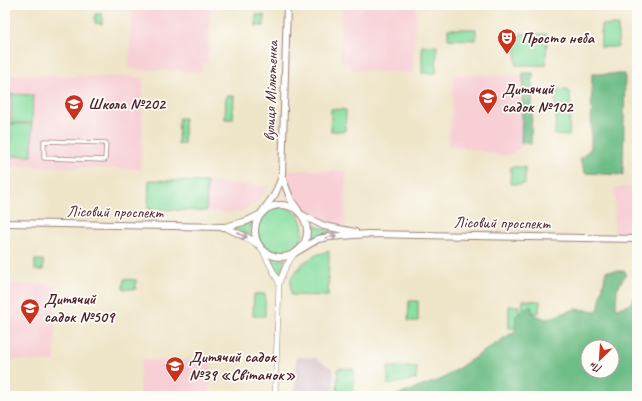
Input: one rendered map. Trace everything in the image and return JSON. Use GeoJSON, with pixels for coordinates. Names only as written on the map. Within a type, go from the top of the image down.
{"type":"FeatureCollection","features":[{"type":"Feature","properties":{"kind":"street","name":"вулиця Мілютенка"},"geometry":{"type":"LineString","coordinates":[[261,214],[275,194],[282,177],[287,5]]}},
{"type":"Feature","properties":{"kind":"street"},"geometry":{"type":"LineString","coordinates":[[44,141],[106,143],[105,160],[44,158],[44,141]]}},
{"type":"Feature","properties":{"kind":"street","name":"вулиця Мілютенка"},"geometry":{"type":"LineString","coordinates":[[282,177],[291,200],[301,214]]}},
{"type":"Feature","properties":{"kind":"street"},"geometry":{"type":"LineString","coordinates":[[275,396],[280,283],[286,266],[306,240],[307,232],[306,224],[301,214],[289,206],[281,204],[274,205],[261,214],[255,223],[254,230],[258,245],[263,251],[280,283]]}},
{"type":"Feature","properties":{"kind":"street","name":"Лісовий проспект"},"geometry":{"type":"LineString","coordinates":[[5,222],[225,227],[247,221],[261,214]]}},
{"type":"Feature","properties":{"kind":"street","name":"Лісовий проспект"},"geometry":{"type":"LineString","coordinates":[[301,214],[330,227],[367,234]]}},
{"type":"Feature","properties":{"kind":"street","name":"Лісовий проспект"},"geometry":{"type":"LineString","coordinates":[[225,227],[250,239],[258,245]]}},
{"type":"Feature","properties":{"kind":"street","name":"Лісовий проспект"},"geometry":{"type":"LineString","coordinates":[[296,252],[318,240],[329,237],[367,234],[637,239]]}},
{"type":"Feature","properties":{"kind":"street"},"geometry":{"type":"LineString","coordinates":[[263,251],[279,258],[287,257],[296,252]]}},
{"type":"Feature","properties":{"kind":"shaded area"},"geometry":{"type":"Polygon","coordinates":[[[132,5],[210,5],[208,63],[202,63],[201,72],[129,69],[132,5]]]}},
{"type":"Feature","properties":{"kind":"shaded area"},"geometry":{"type":"Polygon","coordinates":[[[342,5],[416,5],[413,73],[353,70],[340,57],[342,5]]]}},
{"type":"Feature","properties":{"kind":"shaded area","name":"Школа №202"},"geometry":{"type":"Polygon","coordinates":[[[5,75],[143,77],[141,169],[5,166],[5,75]]]}},
{"type":"Feature","properties":{"kind":"shaded area","name":"Дитячий садок №102"},"geometry":{"type":"Polygon","coordinates":[[[454,75],[526,76],[523,147],[506,156],[449,145],[454,75]]]}},
{"type":"Feature","properties":{"kind":"shaded area"},"geometry":{"type":"Polygon","coordinates":[[[285,170],[346,171],[345,225],[327,222],[311,214],[298,204],[290,189],[285,170]]]}},
{"type":"Feature","properties":{"kind":"shaded area"},"geometry":{"type":"Polygon","coordinates":[[[207,182],[268,186],[265,193],[256,203],[242,211],[231,213],[206,211],[207,182]]]}},
{"type":"Feature","properties":{"kind":"shaded area"},"geometry":{"type":"Polygon","coordinates":[[[615,187],[637,187],[637,235],[614,234],[615,187]]]}},
{"type":"Feature","properties":{"kind":"shaded area","name":"Дитячий садок №509"},"geometry":{"type":"Polygon","coordinates":[[[5,284],[57,285],[54,362],[5,360],[5,284]]]}},
{"type":"Feature","properties":{"kind":"shaded area"},"geometry":{"type":"Polygon","coordinates":[[[296,357],[315,358],[333,369],[333,396],[295,396],[296,357]]]}},
{"type":"Feature","properties":{"kind":"shaded area","name":"Дитячий садок №39 «Світанок»"},"geometry":{"type":"Polygon","coordinates":[[[141,359],[212,361],[210,396],[139,396],[141,359]]]}},
{"type":"Feature","properties":{"kind":"green space"},"geometry":{"type":"Polygon","coordinates":[[[95,14],[102,14],[102,24],[95,23],[95,14]]]}},
{"type":"Feature","properties":{"kind":"green space"},"geometry":{"type":"Polygon","coordinates":[[[256,15],[264,15],[264,26],[256,26],[256,15]]]}},
{"type":"Feature","properties":{"kind":"green space"},"geometry":{"type":"Polygon","coordinates":[[[601,25],[618,25],[618,47],[601,47],[601,25]]]}},
{"type":"Feature","properties":{"kind":"green space"},"geometry":{"type":"Polygon","coordinates":[[[448,29],[476,29],[476,40],[448,39],[448,29]]]}},
{"type":"Feature","properties":{"kind":"green space"},"geometry":{"type":"Polygon","coordinates":[[[516,34],[547,34],[546,65],[516,65],[516,34]]]}},
{"type":"Feature","properties":{"kind":"green space"},"geometry":{"type":"Polygon","coordinates":[[[422,46],[437,46],[436,73],[422,73],[422,46]]]}},
{"type":"Feature","properties":{"kind":"green space"},"geometry":{"type":"Polygon","coordinates":[[[523,73],[533,73],[531,144],[521,143],[523,73]]]}},
{"type":"Feature","properties":{"kind":"green space"},"geometry":{"type":"Polygon","coordinates":[[[592,74],[625,74],[623,175],[585,173],[580,159],[591,148],[592,74]]]}},
{"type":"Feature","properties":{"kind":"green space"},"geometry":{"type":"Polygon","coordinates":[[[5,89],[9,90],[8,147],[5,153],[5,89]]]}},
{"type":"Feature","properties":{"kind":"green space"},"geometry":{"type":"Polygon","coordinates":[[[559,89],[570,92],[570,110],[555,110],[556,94],[559,89]]]}},
{"type":"Feature","properties":{"kind":"green space"},"geometry":{"type":"Polygon","coordinates":[[[12,94],[33,95],[32,123],[11,123],[12,94]]]}},
{"type":"Feature","properties":{"kind":"green space"},"geometry":{"type":"Polygon","coordinates":[[[226,96],[234,96],[233,119],[225,119],[226,96]]]}},
{"type":"Feature","properties":{"kind":"green space"},"geometry":{"type":"Polygon","coordinates":[[[331,109],[346,110],[345,131],[331,131],[331,109]]]}},
{"type":"Feature","properties":{"kind":"green space"},"geometry":{"type":"Polygon","coordinates":[[[556,113],[570,114],[569,136],[555,135],[556,113]]]}},
{"type":"Feature","properties":{"kind":"green space"},"geometry":{"type":"Polygon","coordinates":[[[179,118],[184,118],[184,144],[178,144],[179,118]]]}},
{"type":"Feature","properties":{"kind":"green space"},"geometry":{"type":"Polygon","coordinates":[[[10,124],[32,124],[32,156],[10,156],[10,124]]]}},
{"type":"Feature","properties":{"kind":"green space"},"geometry":{"type":"Polygon","coordinates":[[[511,167],[525,167],[525,184],[510,184],[511,167]]]}},
{"type":"Feature","properties":{"kind":"green space"},"geometry":{"type":"Polygon","coordinates":[[[149,180],[207,182],[206,211],[148,209],[149,180]]]}},
{"type":"Feature","properties":{"kind":"green space"},"geometry":{"type":"Polygon","coordinates":[[[280,207],[293,211],[299,217],[303,230],[299,243],[293,249],[280,253],[267,249],[261,243],[257,230],[261,217],[267,211],[280,207]]]}},
{"type":"Feature","properties":{"kind":"green space"},"geometry":{"type":"Polygon","coordinates":[[[250,222],[250,235],[232,228],[250,222]]]}},
{"type":"Feature","properties":{"kind":"green space"},"geometry":{"type":"Polygon","coordinates":[[[309,222],[318,227],[333,231],[309,240],[311,230],[309,222]]]}},
{"type":"Feature","properties":{"kind":"green space"},"geometry":{"type":"Polygon","coordinates":[[[329,251],[328,296],[291,295],[291,278],[303,263],[316,255],[329,251]]]}},
{"type":"Feature","properties":{"kind":"green space"},"geometry":{"type":"Polygon","coordinates":[[[271,259],[286,259],[279,279],[271,259]]]}},
{"type":"Feature","properties":{"kind":"green space"},"geometry":{"type":"Polygon","coordinates":[[[35,260],[43,260],[43,270],[35,270],[35,260]]]}},
{"type":"Feature","properties":{"kind":"green space"},"geometry":{"type":"Polygon","coordinates":[[[606,271],[625,271],[626,274],[617,289],[616,308],[629,305],[637,293],[637,396],[395,396],[442,379],[515,331],[516,316],[525,308],[531,307],[533,314],[546,319],[575,309],[598,311],[606,271]]]}},
{"type":"Feature","properties":{"kind":"green space"},"geometry":{"type":"Polygon","coordinates":[[[124,279],[136,280],[136,289],[123,289],[124,279]]]}},
{"type":"Feature","properties":{"kind":"green space"},"geometry":{"type":"Polygon","coordinates":[[[254,294],[265,294],[265,316],[253,316],[254,294]]]}},
{"type":"Feature","properties":{"kind":"green space"},"geometry":{"type":"Polygon","coordinates":[[[523,300],[540,301],[539,313],[522,312],[523,300]]]}},
{"type":"Feature","properties":{"kind":"green space"},"geometry":{"type":"Polygon","coordinates":[[[409,301],[418,301],[418,321],[408,321],[409,301]]]}},
{"type":"Feature","properties":{"kind":"green space"},"geometry":{"type":"Polygon","coordinates":[[[509,306],[519,306],[519,328],[509,328],[509,306]]]}},
{"type":"Feature","properties":{"kind":"green space"},"geometry":{"type":"Polygon","coordinates":[[[388,367],[417,367],[416,379],[388,385],[388,367]]]}},
{"type":"Feature","properties":{"kind":"green space"},"geometry":{"type":"Polygon","coordinates":[[[338,368],[354,369],[353,396],[337,396],[338,368]]]}},
{"type":"Feature","properties":{"kind":"place","name":"Просто неба"},"geometry":{"type":"Point","coordinates":[507,55]}},
{"type":"Feature","properties":{"kind":"place","name":"Дитячий садок №102"},"geometry":{"type":"Point","coordinates":[488,115]}},
{"type":"Feature","properties":{"kind":"place","name":"Школа №202"},"geometry":{"type":"Point","coordinates":[74,121]}},
{"type":"Feature","properties":{"kind":"place","name":"Дитячий садок №509"},"geometry":{"type":"Point","coordinates":[30,325]}},
{"type":"Feature","properties":{"kind":"place","name":"Дитячий садок №39 «Світанок»"},"geometry":{"type":"Point","coordinates":[175,383]}}]}
